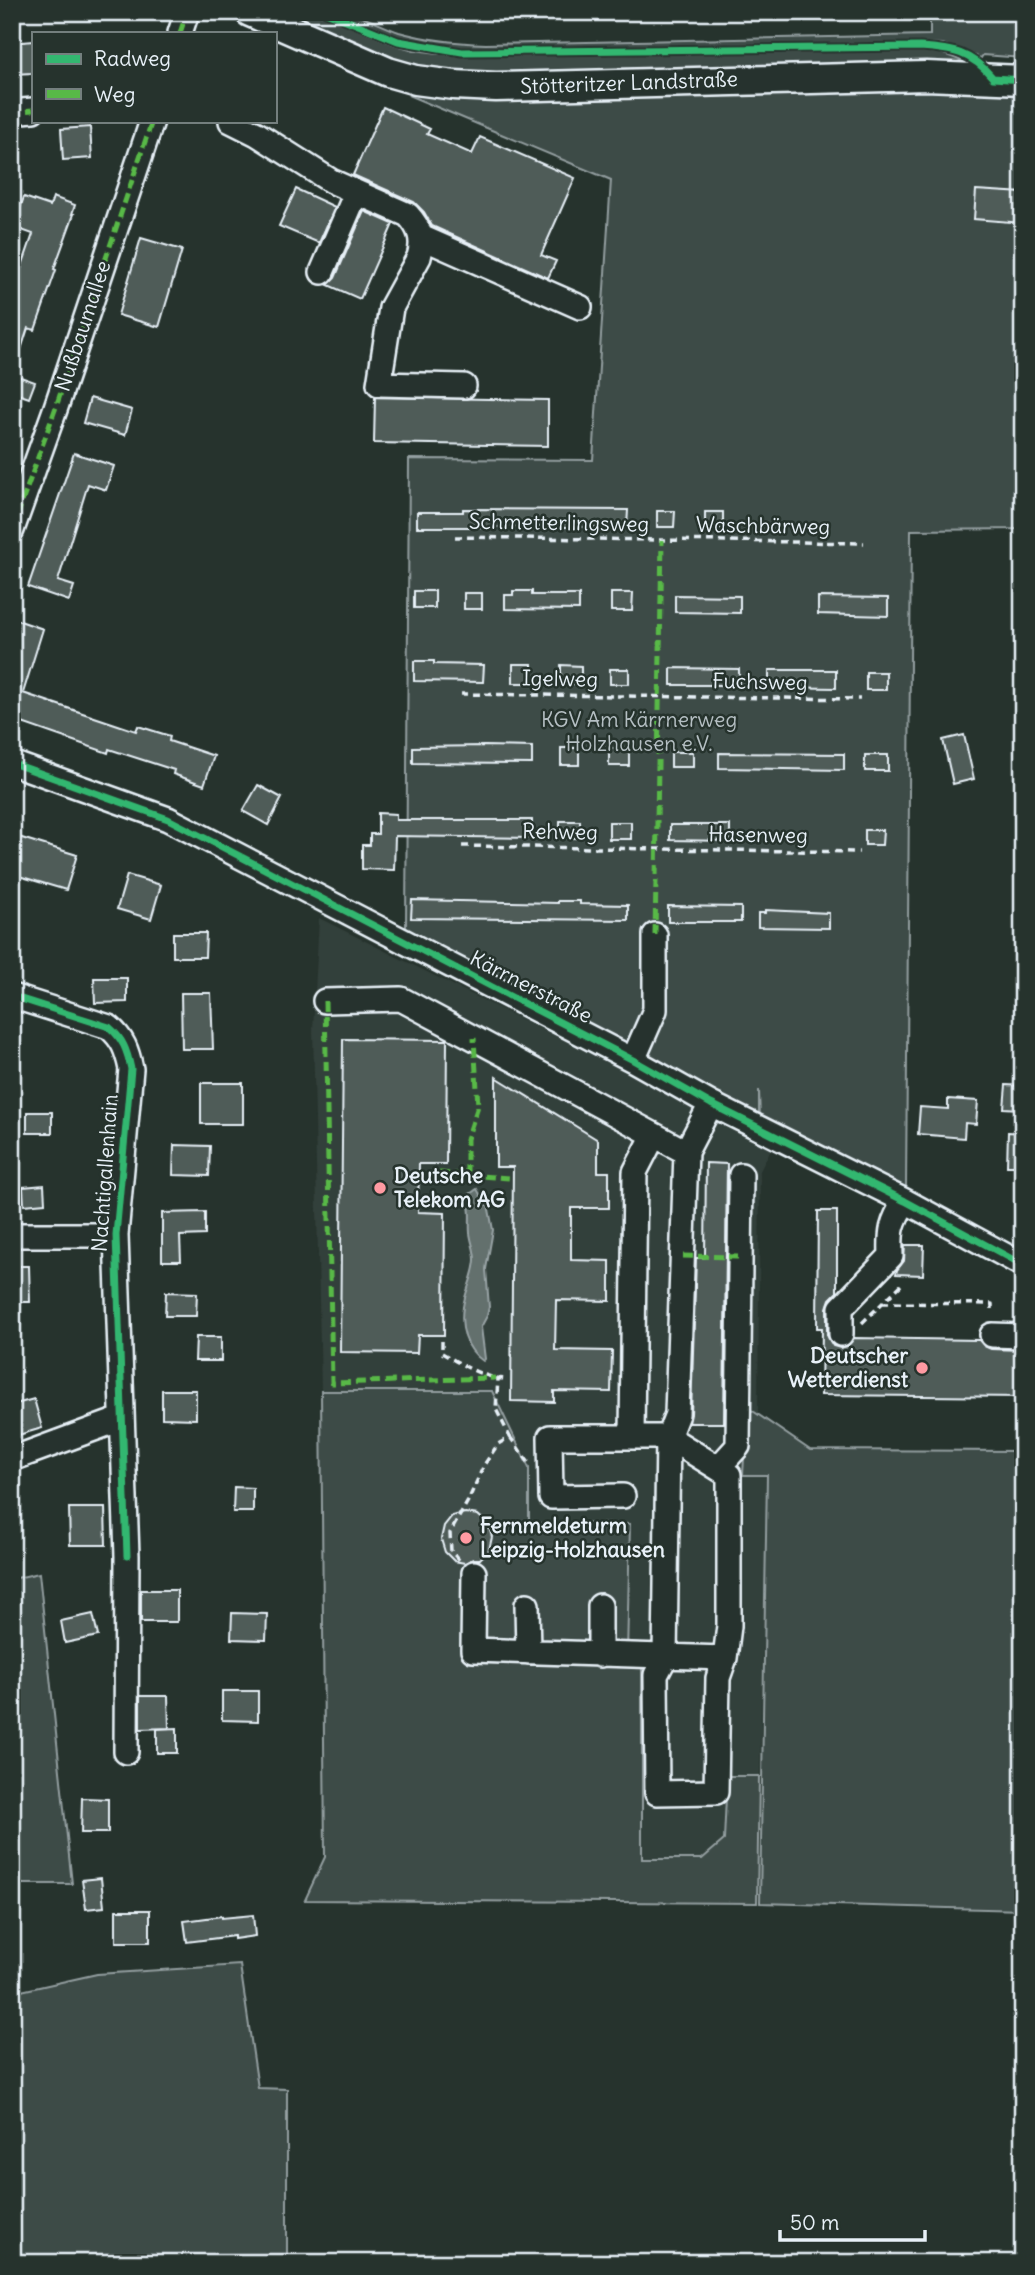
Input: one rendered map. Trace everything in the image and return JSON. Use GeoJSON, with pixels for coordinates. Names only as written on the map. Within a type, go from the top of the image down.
{"type":"FeatureCollection","features":[{"type":"Feature","properties":{"kind":"main road","name":"Stötteritzer Landstraße"},"geometry":{"type":"LineString","coordinates":[[250,12],[388,72],[416,80],[454,85],[496,87],[926,76],[1023,80]]}},
{"type":"Feature","properties":{"kind":"street"},"geometry":{"type":"LineString","coordinates":[[180,32],[187,12]]}},
{"type":"Feature","properties":{"kind":"street"},"geometry":{"type":"LineString","coordinates":[[12,112],[32,110]]}},
{"type":"Feature","properties":{"kind":"street","name":"Nußbaumallee"},"geometry":{"type":"LineString","coordinates":[[12,530],[57,407],[152,122]]}},
{"type":"Feature","properties":{"kind":"street"},"geometry":{"type":"LineString","coordinates":[[233,122],[356,193],[408,215],[416,223],[422,248],[391,308],[379,384],[464,386]]}},
{"type":"Feature","properties":{"kind":"street"},"geometry":{"type":"LineString","coordinates":[[322,272],[356,193]]}},
{"type":"Feature","properties":{"kind":"street"},"geometry":{"type":"LineString","coordinates":[[421,237],[580,307]]}},
{"type":"Feature","properties":{"kind":"street","name":"Kärrnerstraße"},"geometry":{"type":"LineString","coordinates":[[12,763],[168,819],[633,1060],[711,1104],[905,1201],[1023,1265]]}},
{"type":"Feature","properties":{"kind":"street"},"geometry":{"type":"LineString","coordinates":[[633,1060],[655,1010],[655,935]]}},
{"type":"Feature","properties":{"kind":"street","name":"Nachtigallenhain"},"geometry":{"type":"LineString","coordinates":[[12,996],[108,1027],[120,1037],[127,1049],[131,1069],[116,1235],[127,1556],[126,1752]]}},
{"type":"Feature","properties":{"kind":"street"},"geometry":{"type":"LineString","coordinates":[[325,1001],[401,999],[686,1152]]}},
{"type":"Feature","properties":{"kind":"street"},"geometry":{"type":"LineString","coordinates":[[622,1496],[551,1497],[550,1437],[668,1437],[729,1475],[729,1626],[726,1658],[718,1678],[716,1792],[657,1793],[656,1675],[664,1658],[668,1437],[677,1413],[686,1152],[711,1104]]}},
{"type":"Feature","properties":{"kind":"street"},"geometry":{"type":"LineString","coordinates":[[632,1437],[635,1172],[654,1135]]}},
{"type":"Feature","properties":{"kind":"street"},"geometry":{"type":"LineString","coordinates":[[718,1468],[738,1446],[741,1175]]}},
{"type":"Feature","properties":{"kind":"street"},"geometry":{"type":"LineString","coordinates":[[851,1334],[841,1308],[891,1256],[890,1230],[905,1201]]}},
{"type":"Feature","properties":{"kind":"street"},"geometry":{"type":"LineString","coordinates":[[12,1235],[116,1235]]}},
{"type":"Feature","properties":{"kind":"street"},"geometry":{"type":"LineString","coordinates":[[992,1335],[1023,1336]]}},
{"type":"Feature","properties":{"kind":"street"},"geometry":{"type":"LineString","coordinates":[[12,1459],[121,1419]]}},
{"type":"Feature","properties":{"kind":"street"},"geometry":{"type":"LineString","coordinates":[[474,1573],[473,1650],[726,1658]]}},
{"type":"Feature","properties":{"kind":"street"},"geometry":{"type":"LineString","coordinates":[[527,1605],[528,1652]]}},
{"type":"Feature","properties":{"kind":"street"},"geometry":{"type":"LineString","coordinates":[[600,1606],[600,1655]]}},
{"type":"Feature","properties":{"kind":"path"},"geometry":{"type":"LineString","coordinates":[[851,1334],[901,1284]]}},
{"type":"Feature","properties":{"kind":"path"},"geometry":{"type":"LineString","coordinates":[[882,1303],[992,1304],[992,1335]]}},
{"type":"Feature","properties":{"kind":"path"},"geometry":{"type":"LineString","coordinates":[[442,1341],[442,1353],[465,1366],[498,1379],[507,1379]]}},
{"type":"Feature","properties":{"kind":"path"},"geometry":{"type":"LineString","coordinates":[[474,1573],[451,1551],[450,1533],[468,1502],[484,1465],[498,1444],[510,1437],[496,1409],[498,1379]]}},
{"type":"Feature","properties":{"kind":"shaded area","name":"Deutsche Telekom AG"},"geometry":{"type":"Polygon","coordinates":[[[319,918],[773,1145],[760,1171],[758,1414],[767,1475],[757,1903],[305,1900],[325,1857],[321,1391],[313,1029],[319,918]]]}},
{"type":"Feature","properties":{"kind":"shaded area"},"geometry":{"type":"Polygon","coordinates":[[[477,1189],[486,1205],[488,1204],[493,1230],[486,1269],[489,1307],[481,1327],[485,1359],[483,1361],[468,1344],[462,1322],[464,1301],[475,1260],[467,1196],[477,1189]]]}},
{"type":"Feature","properties":{"kind":"green space"},"geometry":{"type":"Polygon","coordinates":[[[271,12],[316,12],[396,45],[462,56],[919,51],[941,53],[979,67],[494,79],[414,71],[271,12]]]}},
{"type":"Feature","properties":{"kind":"green space"},"geometry":{"type":"Polygon","coordinates":[[[337,12],[353,14],[420,37],[486,44],[930,35],[930,12],[1023,12],[1023,58],[983,55],[981,58],[943,44],[919,43],[463,48],[399,38],[337,12]]]}},
{"type":"Feature","properties":{"kind":"green space","name":"KGV Am Kärrnerweg Holzhausen e.V."},"geometry":{"type":"Polygon","coordinates":[[[962,90],[1023,95],[1023,529],[911,530],[906,1189],[760,1119],[759,1090],[759,1122],[406,928],[409,459],[593,460],[611,180],[408,95],[962,90]]]}},
{"type":"Feature","properties":{"kind":"green space"},"geometry":{"type":"Polygon","coordinates":[[[321,1391],[492,1391],[529,1468],[529,1523],[630,1524],[627,1655],[642,1663],[642,1859],[702,1859],[724,1840],[727,1776],[759,1776],[757,1903],[305,1900],[325,1857],[321,1391]]]}},
{"type":"Feature","properties":{"kind":"green space"},"geometry":{"type":"Polygon","coordinates":[[[747,1407],[810,1450],[1023,1451],[1023,1910],[760,1903],[767,1475],[743,1475],[747,1407]]]}},
{"type":"Feature","properties":{"kind":"green space"},"geometry":{"type":"Polygon","coordinates":[[[39,1573],[72,1884],[12,1884],[12,1579],[39,1573]]]}},
{"type":"Feature","properties":{"kind":"green space"},"geometry":{"type":"Polygon","coordinates":[[[240,1965],[258,2088],[287,2089],[287,2263],[12,2263],[12,1993],[97,1974],[240,1965]]]}},
{"type":"Feature","properties":{"kind":"building"},"geometry":{"type":"Polygon","coordinates":[[[32,41],[32,73],[12,74],[12,43],[32,41]]]}},
{"type":"Feature","properties":{"kind":"building"},"geometry":{"type":"Polygon","coordinates":[[[383,107],[430,129],[427,134],[472,154],[480,137],[575,178],[541,255],[556,261],[548,278],[432,226],[414,202],[353,175],[383,107]]]}},
{"type":"Feature","properties":{"kind":"building"},"geometry":{"type":"Polygon","coordinates":[[[90,127],[92,158],[63,160],[61,129],[90,127]]]}},
{"type":"Feature","properties":{"kind":"building"},"geometry":{"type":"Polygon","coordinates":[[[296,189],[335,207],[319,243],[279,226],[296,189]]]}},
{"type":"Feature","properties":{"kind":"building"},"geometry":{"type":"Polygon","coordinates":[[[976,190],[1023,193],[1023,223],[974,219],[976,190]]]}},
{"type":"Feature","properties":{"kind":"building"},"geometry":{"type":"Polygon","coordinates":[[[24,197],[50,206],[53,197],[75,205],[35,330],[28,328],[15,368],[12,367],[12,295],[33,234],[13,227],[24,197]]]}},
{"type":"Feature","properties":{"kind":"building"},"geometry":{"type":"Polygon","coordinates":[[[364,211],[393,224],[360,299],[328,285],[335,278],[364,211]]]}},
{"type":"Feature","properties":{"kind":"building"},"geometry":{"type":"Polygon","coordinates":[[[141,238],[182,250],[159,327],[118,315],[141,238]]]}},
{"type":"Feature","properties":{"kind":"building"},"geometry":{"type":"Polygon","coordinates":[[[12,374],[35,382],[29,398],[12,392],[12,374]]]}},
{"type":"Feature","properties":{"kind":"building"},"geometry":{"type":"Polygon","coordinates":[[[375,397],[548,400],[548,446],[374,443],[375,397]]]}},
{"type":"Feature","properties":{"kind":"building"},"geometry":{"type":"Polygon","coordinates":[[[90,398],[132,410],[125,435],[83,423],[90,398]]]}},
{"type":"Feature","properties":{"kind":"building"},"geometry":{"type":"Polygon","coordinates":[[[74,453],[114,466],[106,490],[88,484],[58,581],[74,586],[69,601],[28,587],[74,453]]]}},
{"type":"Feature","properties":{"kind":"building"},"geometry":{"type":"Polygon","coordinates":[[[463,509],[628,510],[627,527],[417,527],[417,512],[463,512],[463,509]]]}},
{"type":"Feature","properties":{"kind":"building"},"geometry":{"type":"Polygon","coordinates":[[[657,511],[675,511],[674,527],[657,527],[657,511]]]}},
{"type":"Feature","properties":{"kind":"building"},"geometry":{"type":"Polygon","coordinates":[[[705,512],[723,512],[723,528],[705,528],[705,512]]]}},
{"type":"Feature","properties":{"kind":"building"},"geometry":{"type":"Polygon","coordinates":[[[414,591],[435,591],[435,608],[414,608],[414,591]]]}},
{"type":"Feature","properties":{"kind":"building"},"geometry":{"type":"Polygon","coordinates":[[[513,591],[532,591],[532,595],[579,595],[579,610],[505,609],[505,595],[513,595],[513,591]]]}},
{"type":"Feature","properties":{"kind":"building"},"geometry":{"type":"Polygon","coordinates":[[[464,593],[482,593],[482,609],[464,609],[464,593]]]}},
{"type":"Feature","properties":{"kind":"building"},"geometry":{"type":"Polygon","coordinates":[[[611,593],[633,593],[632,611],[611,611],[611,593]]]}},
{"type":"Feature","properties":{"kind":"building"},"geometry":{"type":"Polygon","coordinates":[[[675,595],[740,596],[740,613],[675,612],[675,595]]]}},
{"type":"Feature","properties":{"kind":"building"},"geometry":{"type":"Polygon","coordinates":[[[818,597],[888,598],[888,616],[818,614],[818,597]]]}},
{"type":"Feature","properties":{"kind":"building"},"geometry":{"type":"Polygon","coordinates":[[[17,620],[43,629],[23,693],[136,731],[138,726],[170,736],[169,741],[214,756],[204,785],[173,774],[174,770],[109,749],[108,753],[19,722],[22,716],[12,715],[12,635],[17,620]]]}},
{"type":"Feature","properties":{"kind":"building"},"geometry":{"type":"Polygon","coordinates":[[[414,661],[484,665],[483,682],[414,681],[414,661]]]}},
{"type":"Feature","properties":{"kind":"building"},"geometry":{"type":"Polygon","coordinates":[[[513,664],[532,664],[532,683],[513,683],[513,664]]]}},
{"type":"Feature","properties":{"kind":"building"},"geometry":{"type":"Polygon","coordinates":[[[561,665],[581,666],[581,684],[561,684],[561,665]]]}},
{"type":"Feature","properties":{"kind":"building"},"geometry":{"type":"Polygon","coordinates":[[[671,668],[739,669],[739,685],[671,685],[671,668]]]}},
{"type":"Feature","properties":{"kind":"building"},"geometry":{"type":"Polygon","coordinates":[[[610,669],[629,669],[629,684],[610,684],[610,669]]]}},
{"type":"Feature","properties":{"kind":"building"},"geometry":{"type":"Polygon","coordinates":[[[769,670],[836,670],[836,688],[769,687],[769,670]]]}},
{"type":"Feature","properties":{"kind":"building"},"geometry":{"type":"Polygon","coordinates":[[[866,672],[886,672],[886,690],[866,690],[866,672]]]}},
{"type":"Feature","properties":{"kind":"building"},"geometry":{"type":"Polygon","coordinates":[[[964,735],[974,779],[953,784],[943,740],[964,735]]]}},
{"type":"Feature","properties":{"kind":"building"},"geometry":{"type":"Polygon","coordinates":[[[413,747],[532,747],[532,764],[413,763],[413,747]]]}},
{"type":"Feature","properties":{"kind":"building"},"geometry":{"type":"Polygon","coordinates":[[[561,748],[579,748],[579,765],[561,765],[561,748]]]}},
{"type":"Feature","properties":{"kind":"building"},"geometry":{"type":"Polygon","coordinates":[[[609,748],[629,748],[629,766],[609,766],[609,748]]]}},
{"type":"Feature","properties":{"kind":"building"},"geometry":{"type":"Polygon","coordinates":[[[671,752],[693,752],[693,767],[671,767],[671,752]]]}},
{"type":"Feature","properties":{"kind":"building"},"geometry":{"type":"Polygon","coordinates":[[[719,753],[844,754],[844,770],[719,768],[719,753]]]}},
{"type":"Feature","properties":{"kind":"building"},"geometry":{"type":"Polygon","coordinates":[[[865,755],[888,755],[888,771],[865,771],[865,755]]]}},
{"type":"Feature","properties":{"kind":"building"},"geometry":{"type":"Polygon","coordinates":[[[258,785],[282,798],[268,825],[243,811],[258,785]]]}},
{"type":"Feature","properties":{"kind":"building"},"geometry":{"type":"Polygon","coordinates":[[[378,813],[396,814],[396,820],[532,820],[532,838],[395,836],[394,870],[362,869],[362,845],[370,845],[370,834],[378,834],[378,813]]]}},
{"type":"Feature","properties":{"kind":"building"},"geometry":{"type":"Polygon","coordinates":[[[560,821],[580,821],[580,838],[560,838],[560,821]]]}},
{"type":"Feature","properties":{"kind":"building"},"geometry":{"type":"Polygon","coordinates":[[[609,822],[631,822],[631,839],[609,839],[609,822]]]}},
{"type":"Feature","properties":{"kind":"building"},"geometry":{"type":"Polygon","coordinates":[[[670,825],[730,825],[730,841],[670,840],[670,825]]]}},
{"type":"Feature","properties":{"kind":"building"},"geometry":{"type":"Polygon","coordinates":[[[865,830],[883,830],[882,845],[865,845],[865,830]]]}},
{"type":"Feature","properties":{"kind":"building"},"geometry":{"type":"Polygon","coordinates":[[[12,835],[77,855],[66,890],[12,874],[12,835]]]}},
{"type":"Feature","properties":{"kind":"building"},"geometry":{"type":"Polygon","coordinates":[[[127,875],[161,885],[151,919],[117,909],[127,875]]]}},
{"type":"Feature","properties":{"kind":"building"},"geometry":{"type":"Polygon","coordinates":[[[412,900],[558,903],[580,901],[580,904],[628,905],[628,920],[411,918],[412,900]]]}},
{"type":"Feature","properties":{"kind":"building"},"geometry":{"type":"Polygon","coordinates":[[[668,906],[741,907],[741,922],[668,922],[668,906]]]}},
{"type":"Feature","properties":{"kind":"building"},"geometry":{"type":"Polygon","coordinates":[[[765,910],[829,913],[829,928],[758,927],[758,913],[765,913],[765,910]]]}},
{"type":"Feature","properties":{"kind":"building"},"geometry":{"type":"Polygon","coordinates":[[[173,933],[206,933],[205,957],[173,957],[173,933]]]}},
{"type":"Feature","properties":{"kind":"building"},"geometry":{"type":"Polygon","coordinates":[[[94,978],[127,978],[127,1002],[95,1003],[94,978]]]}},
{"type":"Feature","properties":{"kind":"building"},"geometry":{"type":"Polygon","coordinates":[[[181,993],[211,993],[213,1049],[182,1049],[181,993]]]}},
{"type":"Feature","properties":{"kind":"building","name":"Deutsche Telekom AG"},"geometry":{"type":"Polygon","coordinates":[[[343,1039],[447,1040],[446,1164],[419,1164],[418,1212],[445,1213],[444,1335],[418,1335],[417,1353],[340,1352],[343,1039]]]}},
{"type":"Feature","properties":{"kind":"building"},"geometry":{"type":"Polygon","coordinates":[[[496,1077],[598,1140],[598,1172],[609,1172],[609,1208],[571,1208],[571,1260],[610,1261],[610,1301],[556,1300],[555,1350],[612,1351],[611,1392],[554,1391],[554,1402],[511,1401],[513,1167],[496,1167],[496,1077]]]}},
{"type":"Feature","properties":{"kind":"building"},"geometry":{"type":"Polygon","coordinates":[[[201,1083],[243,1083],[243,1124],[201,1124],[201,1083]]]}},
{"type":"Feature","properties":{"kind":"building"},"geometry":{"type":"Polygon","coordinates":[[[1006,1085],[1022,1086],[1020,1109],[1004,1108],[1006,1085]]]}},
{"type":"Feature","properties":{"kind":"building"},"geometry":{"type":"Polygon","coordinates":[[[948,1099],[978,1101],[976,1124],[965,1123],[964,1138],[918,1134],[920,1107],[948,1109],[948,1099]]]}},
{"type":"Feature","properties":{"kind":"building"},"geometry":{"type":"Polygon","coordinates":[[[27,1112],[52,1112],[52,1133],[27,1133],[27,1112]]]}},
{"type":"Feature","properties":{"kind":"building"},"geometry":{"type":"Polygon","coordinates":[[[1008,1132],[1023,1133],[1023,1166],[1007,1166],[1008,1132]]]}},
{"type":"Feature","properties":{"kind":"building"},"geometry":{"type":"Polygon","coordinates":[[[174,1145],[210,1146],[209,1176],[173,1175],[174,1145]]]}},
{"type":"Feature","properties":{"kind":"building"},"geometry":{"type":"Polygon","coordinates":[[[706,1163],[727,1164],[724,1423],[689,1423],[696,1258],[705,1258],[706,1163]]]}},
{"type":"Feature","properties":{"kind":"building"},"geometry":{"type":"Polygon","coordinates":[[[44,1185],[45,1203],[24,1205],[23,1187],[44,1185]]]}},
{"type":"Feature","properties":{"kind":"building","name":"Deutscher Wetterdienst"},"geometry":{"type":"Polygon","coordinates":[[[818,1211],[837,1211],[837,1292],[830,1299],[827,1308],[827,1335],[833,1346],[847,1346],[854,1338],[979,1340],[991,1349],[1023,1350],[1023,1397],[821,1395],[822,1328],[817,1328],[818,1211]]]}},
{"type":"Feature","properties":{"kind":"building"},"geometry":{"type":"Polygon","coordinates":[[[205,1212],[205,1235],[180,1236],[181,1261],[162,1261],[162,1213],[205,1212]]]}},
{"type":"Feature","properties":{"kind":"building"},"geometry":{"type":"Polygon","coordinates":[[[905,1245],[924,1245],[923,1275],[896,1274],[904,1261],[905,1245]]]}},
{"type":"Feature","properties":{"kind":"building"},"geometry":{"type":"Polygon","coordinates":[[[12,1266],[29,1266],[30,1302],[12,1302],[12,1266]]]}},
{"type":"Feature","properties":{"kind":"building"},"geometry":{"type":"Polygon","coordinates":[[[166,1292],[197,1293],[196,1316],[165,1316],[166,1292]]]}},
{"type":"Feature","properties":{"kind":"building"},"geometry":{"type":"Polygon","coordinates":[[[196,1337],[221,1337],[221,1361],[195,1361],[196,1337]]]}},
{"type":"Feature","properties":{"kind":"building"},"geometry":{"type":"Polygon","coordinates":[[[162,1390],[196,1390],[196,1419],[162,1418],[162,1390]]]}},
{"type":"Feature","properties":{"kind":"building"},"geometry":{"type":"Polygon","coordinates":[[[34,1399],[42,1428],[12,1437],[12,1405],[34,1399]]]}},
{"type":"Feature","properties":{"kind":"building"},"geometry":{"type":"Polygon","coordinates":[[[234,1487],[253,1488],[253,1512],[233,1512],[234,1487]]]}},
{"type":"Feature","properties":{"kind":"building"},"geometry":{"type":"Polygon","coordinates":[[[69,1508],[105,1508],[106,1545],[70,1545],[69,1508]]]}},
{"type":"Feature","properties":{"kind":"building"},"geometry":{"type":"Polygon","coordinates":[[[465,1513],[478,1515],[488,1524],[492,1537],[489,1550],[480,1559],[465,1563],[454,1561],[445,1552],[441,1539],[444,1526],[452,1516],[465,1513]]]}},
{"type":"Feature","properties":{"kind":"building"},"geometry":{"type":"Polygon","coordinates":[[[141,1590],[177,1590],[177,1622],[141,1622],[141,1590]]]}},
{"type":"Feature","properties":{"kind":"building"},"geometry":{"type":"Polygon","coordinates":[[[232,1613],[267,1614],[266,1640],[231,1639],[232,1613]]]}},
{"type":"Feature","properties":{"kind":"building"},"geometry":{"type":"Polygon","coordinates":[[[93,1614],[98,1636],[65,1643],[61,1621],[93,1614]]]}},
{"type":"Feature","properties":{"kind":"building"},"geometry":{"type":"Polygon","coordinates":[[[222,1691],[258,1691],[258,1721],[222,1720],[222,1691]]]}},
{"type":"Feature","properties":{"kind":"building"},"geometry":{"type":"Polygon","coordinates":[[[140,1696],[168,1696],[169,1728],[140,1729],[140,1696]]]}},
{"type":"Feature","properties":{"kind":"building"},"geometry":{"type":"Polygon","coordinates":[[[177,1728],[177,1753],[157,1753],[157,1729],[177,1728]]]}},
{"type":"Feature","properties":{"kind":"building"},"geometry":{"type":"Polygon","coordinates":[[[82,1798],[108,1799],[108,1833],[81,1833],[82,1798]]]}},
{"type":"Feature","properties":{"kind":"building"},"geometry":{"type":"Polygon","coordinates":[[[101,1878],[104,1907],[86,1909],[82,1880],[101,1878]]]}},
{"type":"Feature","properties":{"kind":"building"},"geometry":{"type":"Polygon","coordinates":[[[116,1910],[150,1910],[150,1942],[116,1942],[116,1910]]]}},
{"type":"Feature","properties":{"kind":"building"},"geometry":{"type":"Polygon","coordinates":[[[253,1915],[255,1936],[187,1942],[184,1921],[253,1915]]]}},
{"type":"Feature","properties":{"kind":"marked path"},"geometry":{"type":"LineString","coordinates":[[180,32],[187,12]]}},
{"type":"Feature","properties":{"kind":"marked path"},"geometry":{"type":"LineString","coordinates":[[12,112],[32,110]]}},
{"type":"Feature","properties":{"kind":"marked path"},"geometry":{"type":"LineString","coordinates":[[12,530],[152,122]]}},
{"type":"Feature","properties":{"kind":"marked path"},"geometry":{"type":"LineString","coordinates":[[655,935],[662,540]]}},
{"type":"Feature","properties":{"kind":"marked path"},"geometry":{"type":"LineString","coordinates":[[325,1001],[332,1383],[495,1378]]}},
{"type":"Feature","properties":{"kind":"marked path"},"geometry":{"type":"LineString","coordinates":[[467,1175],[467,1139],[478,1106],[474,1038]]}},
{"type":"Feature","properties":{"kind":"marked path"},"geometry":{"type":"LineString","coordinates":[[439,1173],[509,1178]]}},
{"type":"Feature","properties":{"kind":"marked path"},"geometry":{"type":"LineString","coordinates":[[683,1256],[740,1257]]}},
{"type":"Feature","properties":{"kind":"cycle path"},"geometry":{"type":"LineString","coordinates":[[326,12],[398,41],[462,52],[920,47],[942,49],[969,57],[993,78],[1023,80]]}},
{"type":"Feature","properties":{"kind":"cycle path"},"geometry":{"type":"LineString","coordinates":[[12,763],[168,819],[633,1060],[711,1104],[905,1201],[1023,1265]]}},
{"type":"Feature","properties":{"kind":"cycle path"},"geometry":{"type":"LineString","coordinates":[[12,996],[109,1027],[124,1045],[131,1069],[116,1235],[127,1556]]}},
{"type":"Feature","properties":{"kind":"place","name":"Deutsche Telekom AG"},"geometry":{"type":"Point","coordinates":[380,1188]}},
{"type":"Feature","properties":{"kind":"place","name":"Deutscher Wetterdienst"},"geometry":{"type":"Point","coordinates":[922,1368]}},
{"type":"Feature","properties":{"kind":"place","name":"Fernmeldeturm Leipzig-Holzhausen"},"geometry":{"type":"Point","coordinates":[466,1538]}}]}
